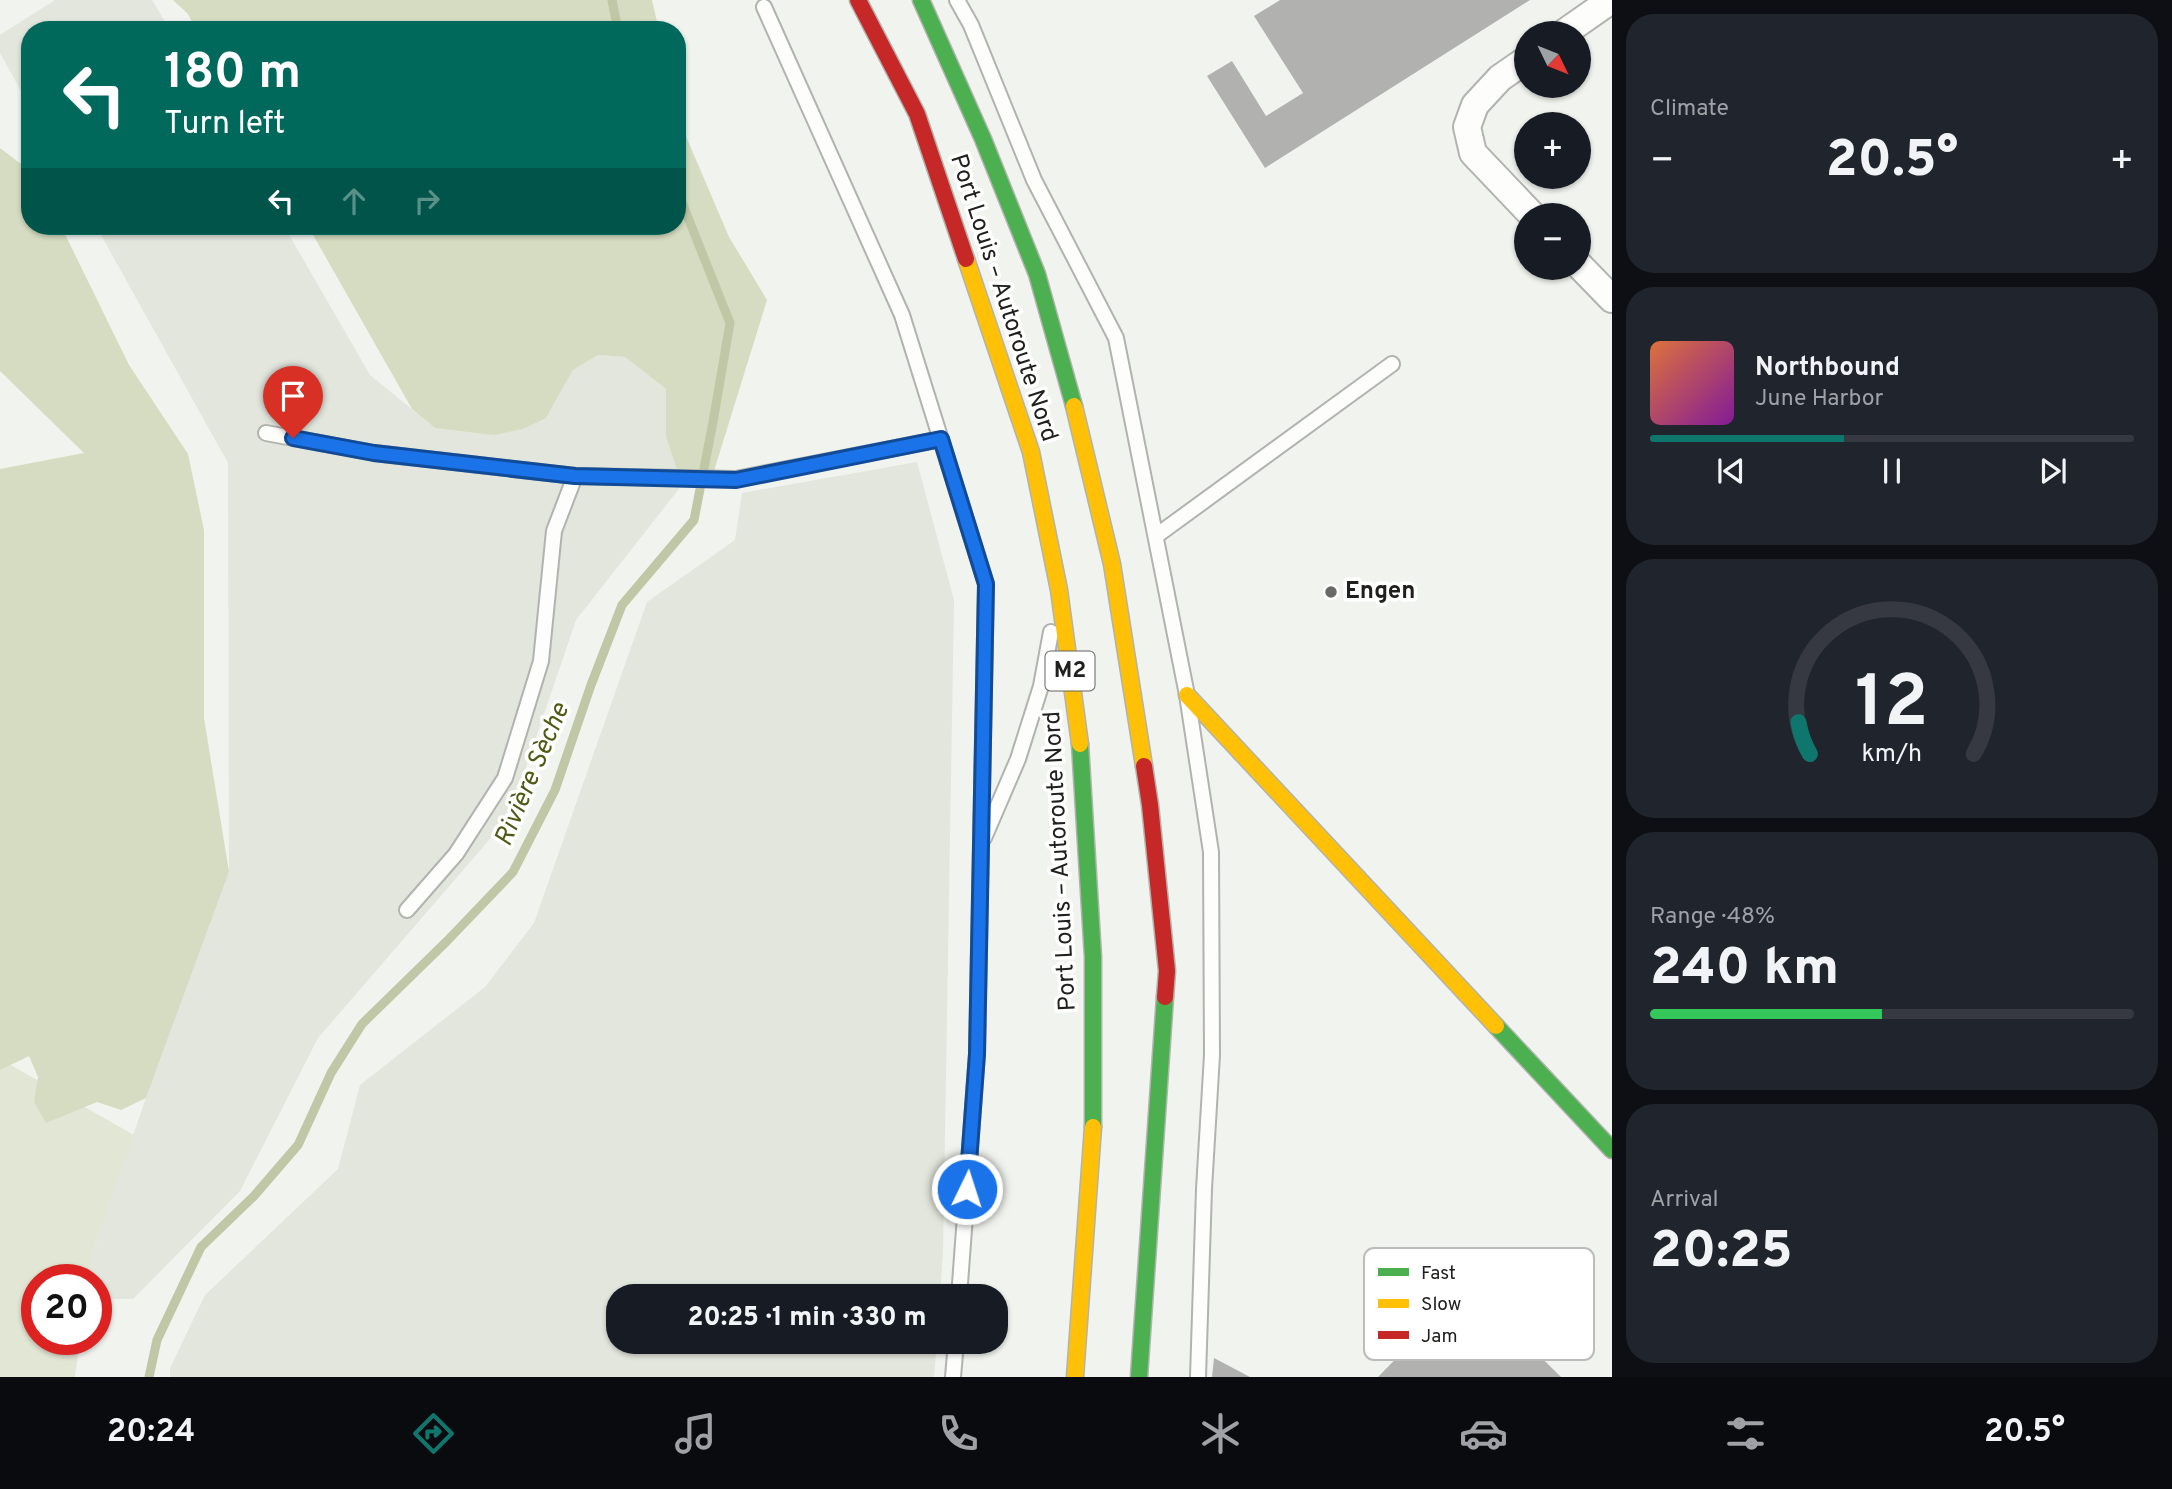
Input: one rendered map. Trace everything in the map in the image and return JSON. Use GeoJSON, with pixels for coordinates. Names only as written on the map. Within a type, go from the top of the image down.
{"type":"FeatureCollection","features":[{"type":"Feature","properties":{"kind":"main road","name":"Port Louis – Autoroute Nord"},"geometry":{"type":"LineString","coordinates":[[858,0],[917,114],[1031,452],[1059,590],[1081,750],[1093,957],[1093,1147],[1075,1377]]}},
{"type":"Feature","properties":{"kind":"main road","name":"Port Louis – Autoroute Nord"},"geometry":{"type":"LineString","coordinates":[[921,0],[983,139],[1037,274],[1073,401],[1112,564],[1150,805],[1167,971],[1139,1377]]}},
{"type":"Feature","properties":{"kind":"main road"},"geometry":{"type":"LineString","coordinates":[[1186,695],[1612,1150]]}},
{"type":"Feature","properties":{"kind":"street"},"geometry":{"type":"LineString","coordinates":[[1581,21],[1611,0]]}},
{"type":"Feature","properties":{"kind":"street"},"geometry":{"type":"LineString","coordinates":[[1514,68],[1500,78],[1475,105],[1467,127],[1474,153],[1521,203]]}},
{"type":"Feature","properties":{"kind":"street"},"geometry":{"type":"LineString","coordinates":[[1591,277],[1612,299]]}},
{"type":"Feature","properties":{"kind":"lane"},"geometry":{"type":"LineString","coordinates":[[957,0],[971,25],[1034,180],[1116,338],[1186,695],[1211,852],[1212,1055],[1198,1377]]}},
{"type":"Feature","properties":{"kind":"lane"},"geometry":{"type":"LineString","coordinates":[[764,7],[902,315],[986,584],[977,1054],[960,1284]]}},
{"type":"Feature","properties":{"kind":"lane"},"geometry":{"type":"LineString","coordinates":[[1156,536],[1392,364]]}},
{"type":"Feature","properties":{"kind":"lane"},"geometry":{"type":"LineString","coordinates":[[266,433],[374,453],[575,476],[736,480],[941,439]]}},
{"type":"Feature","properties":{"kind":"lane"},"geometry":{"type":"LineString","coordinates":[[407,910],[456,855],[505,778],[541,661],[554,531],[575,476]]}},
{"type":"Feature","properties":{"kind":"lane"},"geometry":{"type":"LineString","coordinates":[[981,846],[1018,759],[1041,686],[1059,590]]}},
{"type":"Feature","properties":{"kind":"lane"},"geometry":{"type":"LineString","coordinates":[[953,1377],[955,1354]]}},
{"type":"Feature","properties":{"kind":"shaded area"},"geometry":{"type":"Polygon","coordinates":[[[55,0],[152,0],[165,21],[22,21],[55,0]]]}},
{"type":"Feature","properties":{"kind":"shaded area"},"geometry":{"type":"Polygon","coordinates":[[[21,22],[21,91],[0,53],[0,35],[21,22]]]}},
{"type":"Feature","properties":{"kind":"shaded area"},"geometry":{"type":"Polygon","coordinates":[[[101,235],[289,235],[370,375],[435,428],[546,418],[573,370],[598,355],[625,357],[666,389],[666,437],[682,485],[576,620],[509,817],[318,1038],[240,1191],[133,1299],[112,1299],[112,1264],[92,1264],[95,1245],[229,872],[228,463],[101,235]]]}},
{"type":"Feature","properties":{"kind":"shaded area"},"geometry":{"type":"Polygon","coordinates":[[[917,462],[954,600],[941,1284],[606,1284],[606,1354],[936,1354],[934,1377],[170,1377],[170,1368],[205,1295],[338,1169],[360,1085],[485,987],[534,923],[647,602],[735,540],[742,493],[917,462]]]}},
{"type":"Feature","properties":{"kind":"green space"},"geometry":{"type":"Polygon","coordinates":[[[173,0],[652,0],[657,21],[192,21],[173,0]]]}},
{"type":"Feature","properties":{"kind":"green space"},"geometry":{"type":"Polygon","coordinates":[[[686,136],[729,237],[767,300],[709,487],[682,485],[666,437],[666,389],[625,357],[598,355],[573,370],[546,418],[523,429],[494,435],[435,428],[412,409],[313,235],[686,235],[686,136]]]}},
{"type":"Feature","properties":{"kind":"green space"},"geometry":{"type":"Polygon","coordinates":[[[0,148],[21,164],[21,235],[65,235],[129,365],[188,454],[204,530],[204,718],[229,872],[146,1098],[121,1110],[97,1102],[46,1123],[34,1102],[38,1077],[29,1056],[0,1070],[0,469],[84,453],[0,371],[0,148]]]}},
{"type":"Feature","properties":{"kind":"green space"},"geometry":{"type":"Polygon","coordinates":[[[0,1059],[134,1135],[95,1245],[92,1264],[21,1264],[21,1355],[78,1355],[75,1377],[0,1377],[0,1059]]]}},
{"type":"Feature","properties":{"kind":"building"},"geometry":{"type":"Polygon","coordinates":[[[1280,0],[1530,0],[1265,168],[1207,76],[1232,61],[1266,116],[1303,93],[1254,16],[1280,0]]]}},
{"type":"Feature","properties":{"kind":"building"},"geometry":{"type":"Polygon","coordinates":[[[1214,1358],[1250,1377],[1212,1377],[1214,1358]]]}},
{"type":"Feature","properties":{"kind":"building"},"geometry":{"type":"Polygon","coordinates":[[[1395,1360],[1544,1360],[1561,1377],[1378,1377],[1395,1360]]]}},
{"type":"Feature","properties":{"kind":"waterway","name":"Rivière Sèche"},"geometry":{"type":"LineString","coordinates":[[612,0],[616,21]]}},
{"type":"Feature","properties":{"kind":"waterway","name":"Rivière Sèche"},"geometry":{"type":"LineString","coordinates":[[149,1377],[157,1340],[201,1247],[254,1196],[298,1145],[331,1073],[362,1024],[513,872],[555,790],[622,605],[694,520],[730,323],[686,213]]}},
{"type":"Feature","properties":{"kind":"traffic: fast"},"geometry":{"type":"LineString","coordinates":[[921,0],[983,139],[1037,274],[1074,406]]}},
{"type":"Feature","properties":{"kind":"traffic: fast"},"geometry":{"type":"LineString","coordinates":[[1080,744],[1093,957],[1093,1127]]}},
{"type":"Feature","properties":{"kind":"traffic: fast"},"geometry":{"type":"LineString","coordinates":[[1139,1377],[1165,997]]}},
{"type":"Feature","properties":{"kind":"traffic: fast"},"geometry":{"type":"LineString","coordinates":[[1496,1026],[1612,1150]]}},
{"type":"Feature","properties":{"kind":"traffic: slow"},"geometry":{"type":"LineString","coordinates":[[966,259],[1031,452],[1059,590],[1080,744]]}},
{"type":"Feature","properties":{"kind":"traffic: slow"},"geometry":{"type":"LineString","coordinates":[[1074,406],[1112,564],[1144,766]]}},
{"type":"Feature","properties":{"kind":"traffic: slow"},"geometry":{"type":"LineString","coordinates":[[1187,695],[1496,1026]]}},
{"type":"Feature","properties":{"kind":"traffic: slow"},"geometry":{"type":"LineString","coordinates":[[1075,1377],[1093,1127]]}},
{"type":"Feature","properties":{"kind":"traffic: jam"},"geometry":{"type":"LineString","coordinates":[[858,0],[917,114],[966,259]]}},
{"type":"Feature","properties":{"kind":"traffic: jam"},"geometry":{"type":"LineString","coordinates":[[1144,766],[1167,971],[1165,997]]}},
{"type":"Feature","properties":{"kind":"place","name":"Engen"},"geometry":{"type":"Point","coordinates":[1331,592]}},
{"type":"Feature","properties":{"kind":"route"},"geometry":{"type":"LineString","coordinates":[[293,438],[374,453],[575,476],[736,480],[941,439],[986,584],[977,1054],[967,1189]]}}]}
